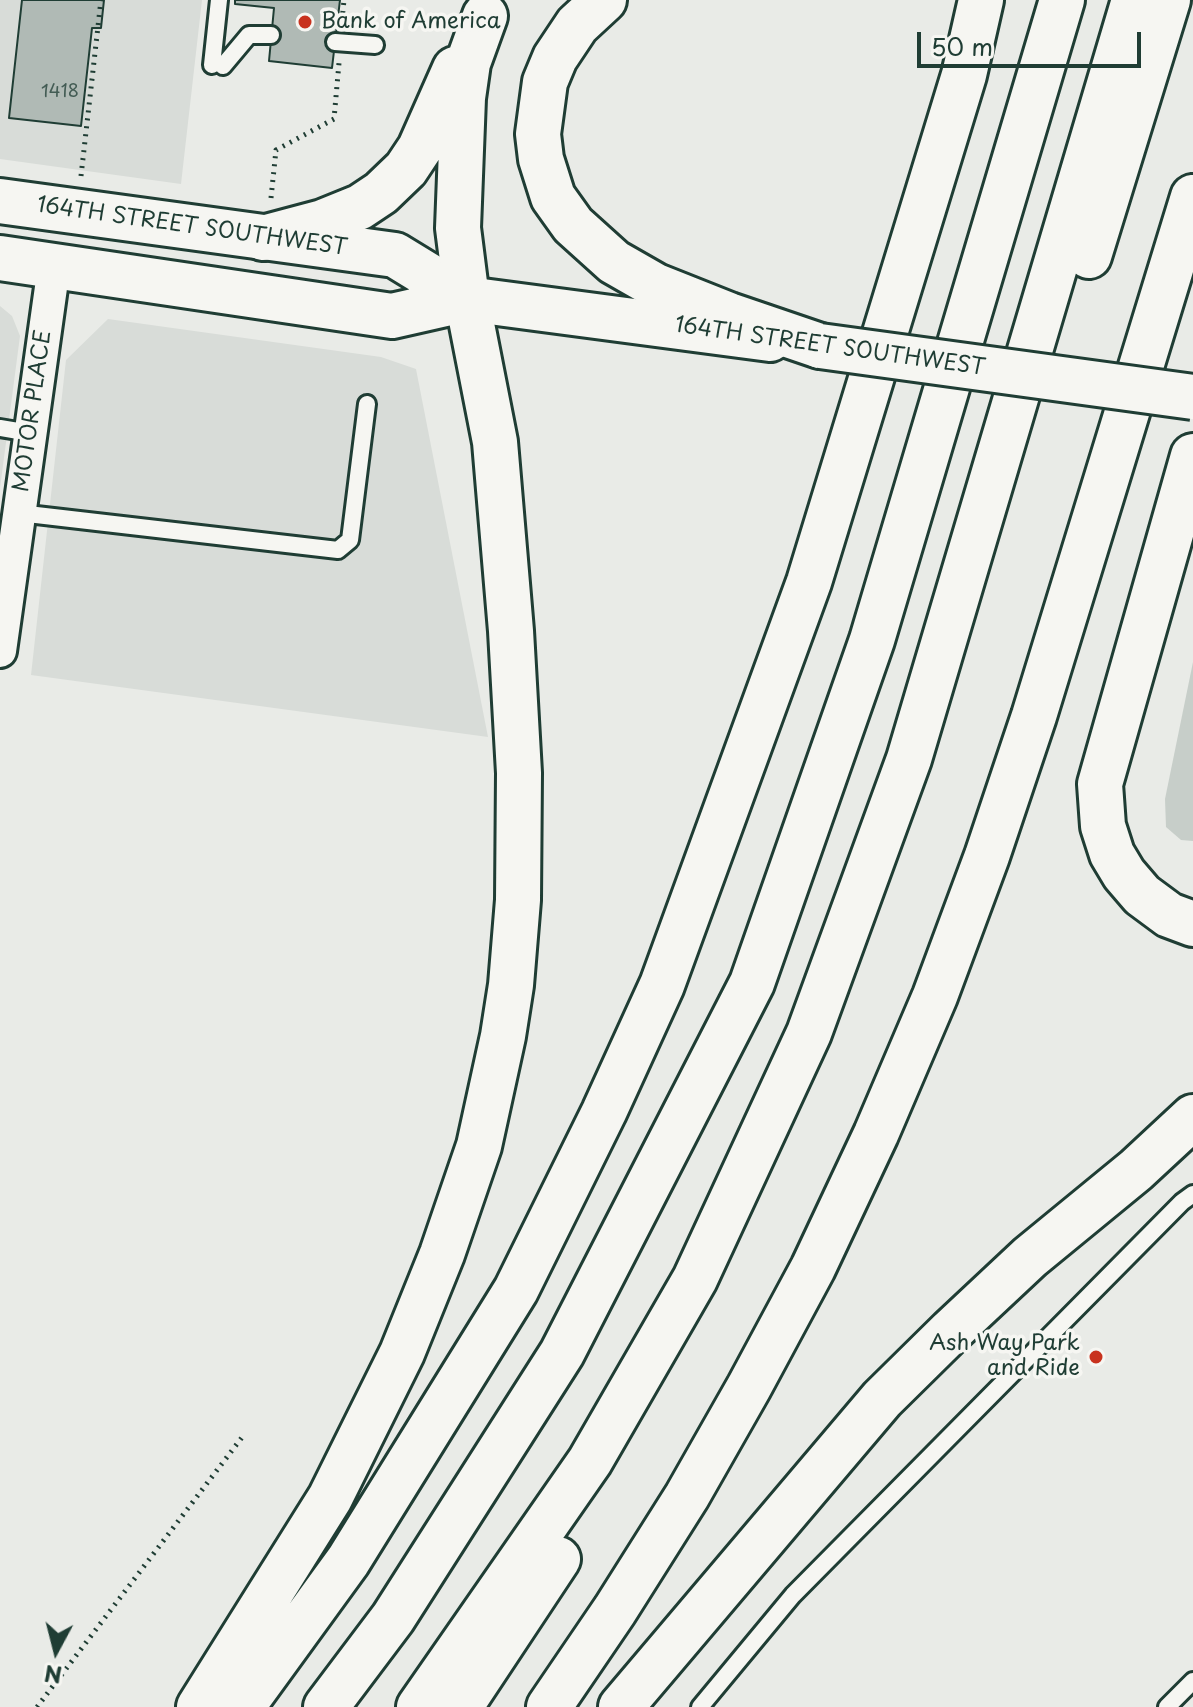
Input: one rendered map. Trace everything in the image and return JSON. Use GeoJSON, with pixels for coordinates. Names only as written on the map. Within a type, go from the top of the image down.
{"type":"FeatureCollection","features":[{"type":"Feature","properties":{"kind":"main road"},"geometry":{"type":"LineString","coordinates":[[604,0],[577,25],[555,58],[545,82],[538,134],[541,159],[553,197],[573,225],[614,262],[656,286],[820,346]]}},
{"type":"Feature","properties":{"kind":"main road"},"geometry":{"type":"LineString","coordinates":[[242,1707],[348,1561],[516,1290],[604,1112],[662,985],[809,582],[964,75],[981,0]]}},
{"type":"Feature","properties":{"kind":"main road"},"geometry":{"type":"LineString","coordinates":[[326,1707],[393,1618],[562,1353],[752,983],[872,640],[1062,0]]}},
{"type":"Feature","properties":{"kind":"main road"},"geometry":{"type":"LineString","coordinates":[[419,1707],[590,1461],[695,1279],[809,1033],[909,759],[1134,0]]}},
{"type":"Feature","properties":{"kind":"main road"},"geometry":{"type":"LineString","coordinates":[[460,1707],[594,1503],[691,1335],[856,990],[927,780],[1168,0]]}},
{"type":"Feature","properties":{"kind":"main road"},"geometry":{"type":"LineString","coordinates":[[263,238],[323,222],[360,207],[381,193],[406,169],[420,148],[461,55],[491,8]]}},
{"type":"Feature","properties":{"kind":"main road"},"geometry":{"type":"LineString","coordinates":[[199,1707],[330,1498],[402,1353],[442,1254],[479,1146],[503,1036],[518,900],[519,773],[495,442],[467,299],[458,228],[463,98],[468,63],[491,8]]}},
{"type":"Feature","properties":{"kind":"main road"},"geometry":{"type":"LineString","coordinates":[[549,1707],[623,1598],[726,1428],[813,1268],[876,1134],[935,996],[1034,716],[1193,197]]}},
{"type":"Feature","properties":{"kind":"main road","name":"164TH STREET SOUTHWEST"},"geometry":{"type":"LineString","coordinates":[[0,201],[395,255],[467,299]]}},
{"type":"Feature","properties":{"kind":"main road","name":"164TH STREET SOUTHWEST"},"geometry":{"type":"LineString","coordinates":[[0,258],[392,316],[467,299],[1193,397]]}},
{"type":"Feature","properties":{"kind":"main road"},"geometry":{"type":"LineString","coordinates":[[1193,456],[1100,784],[1103,826],[1112,854],[1124,874],[1142,895],[1160,908],[1193,924]]}},
{"type":"Feature","properties":{"kind":"main road"},"geometry":{"type":"LineString","coordinates":[[621,1707],[882,1399],[1030,1257],[1136,1170],[1193,1117]]}},
{"type":"Feature","properties":{"kind":"street","name":"MOTOR PLACE"},"geometry":{"type":"LineString","coordinates":[[0,651],[19,513],[15,430],[54,266]]}},
{"type":"Feature","properties":{"kind":"lane"},"geometry":{"type":"LineString","coordinates":[[219,0],[217,66],[249,35],[271,35]]}},
{"type":"Feature","properties":{"kind":"lane"},"geometry":{"type":"LineString","coordinates":[[338,42],[375,45]]}},
{"type":"Feature","properties":{"kind":"lane"},"geometry":{"type":"LineString","coordinates":[[19,513],[338,550],[350,540],[367,404]]}},
{"type":"Feature","properties":{"kind":"lane"},"geometry":{"type":"LineString","coordinates":[[700,1707],[793,1595],[1193,1194]]}},
{"type":"Feature","properties":{"kind":"lane"},"geometry":{"type":"LineString","coordinates":[[1167,1707],[1193,1681]]}},
{"type":"Feature","properties":{"kind":"path"},"geometry":{"type":"LineString","coordinates":[[81,177],[101,0]]}},
{"type":"Feature","properties":{"kind":"path"},"geometry":{"type":"LineString","coordinates":[[263,238],[276,150],[334,119],[338,42],[344,0]]}},
{"type":"Feature","properties":{"kind":"path"},"geometry":{"type":"LineString","coordinates":[[37,1707],[243,1436]]}},
{"type":"Feature","properties":{"kind":"shaded area"},"geometry":{"type":"Polygon","coordinates":[[[0,0],[202,0],[181,184],[0,159],[0,0]]]}},
{"type":"Feature","properties":{"kind":"shaded area"},"geometry":{"type":"Polygon","coordinates":[[[0,306],[12,316],[20,336],[0,488],[0,306]]]}},
{"type":"Feature","properties":{"kind":"shaded area"},"geometry":{"type":"Polygon","coordinates":[[[108,319],[381,357],[416,369],[488,737],[31,675],[66,360],[108,319]]]}},
{"type":"Feature","properties":{"kind":"shaded area"},"geometry":{"type":"Polygon","coordinates":[[[1193,662],[1193,841],[1181,840],[1166,827],[1165,799],[1193,662]]]}},
{"type":"Feature","properties":{"kind":"building"},"geometry":{"type":"Polygon","coordinates":[[[22,0],[104,0],[101,28],[92,28],[81,126],[9,118],[22,0]]]}},
{"type":"Feature","properties":{"kind":"building","name":"Bank of America"},"geometry":{"type":"Polygon","coordinates":[[[235,0],[340,0],[332,68],[269,61],[274,8],[235,4],[235,0]]]}},
{"type":"Feature","properties":{"kind":"place","name":"Bank of America"},"geometry":{"type":"Point","coordinates":[305,22]}},
{"type":"Feature","properties":{"kind":"place","name":"Ash Way Park and Ride"},"geometry":{"type":"Point","coordinates":[1096,1357]}}]}
